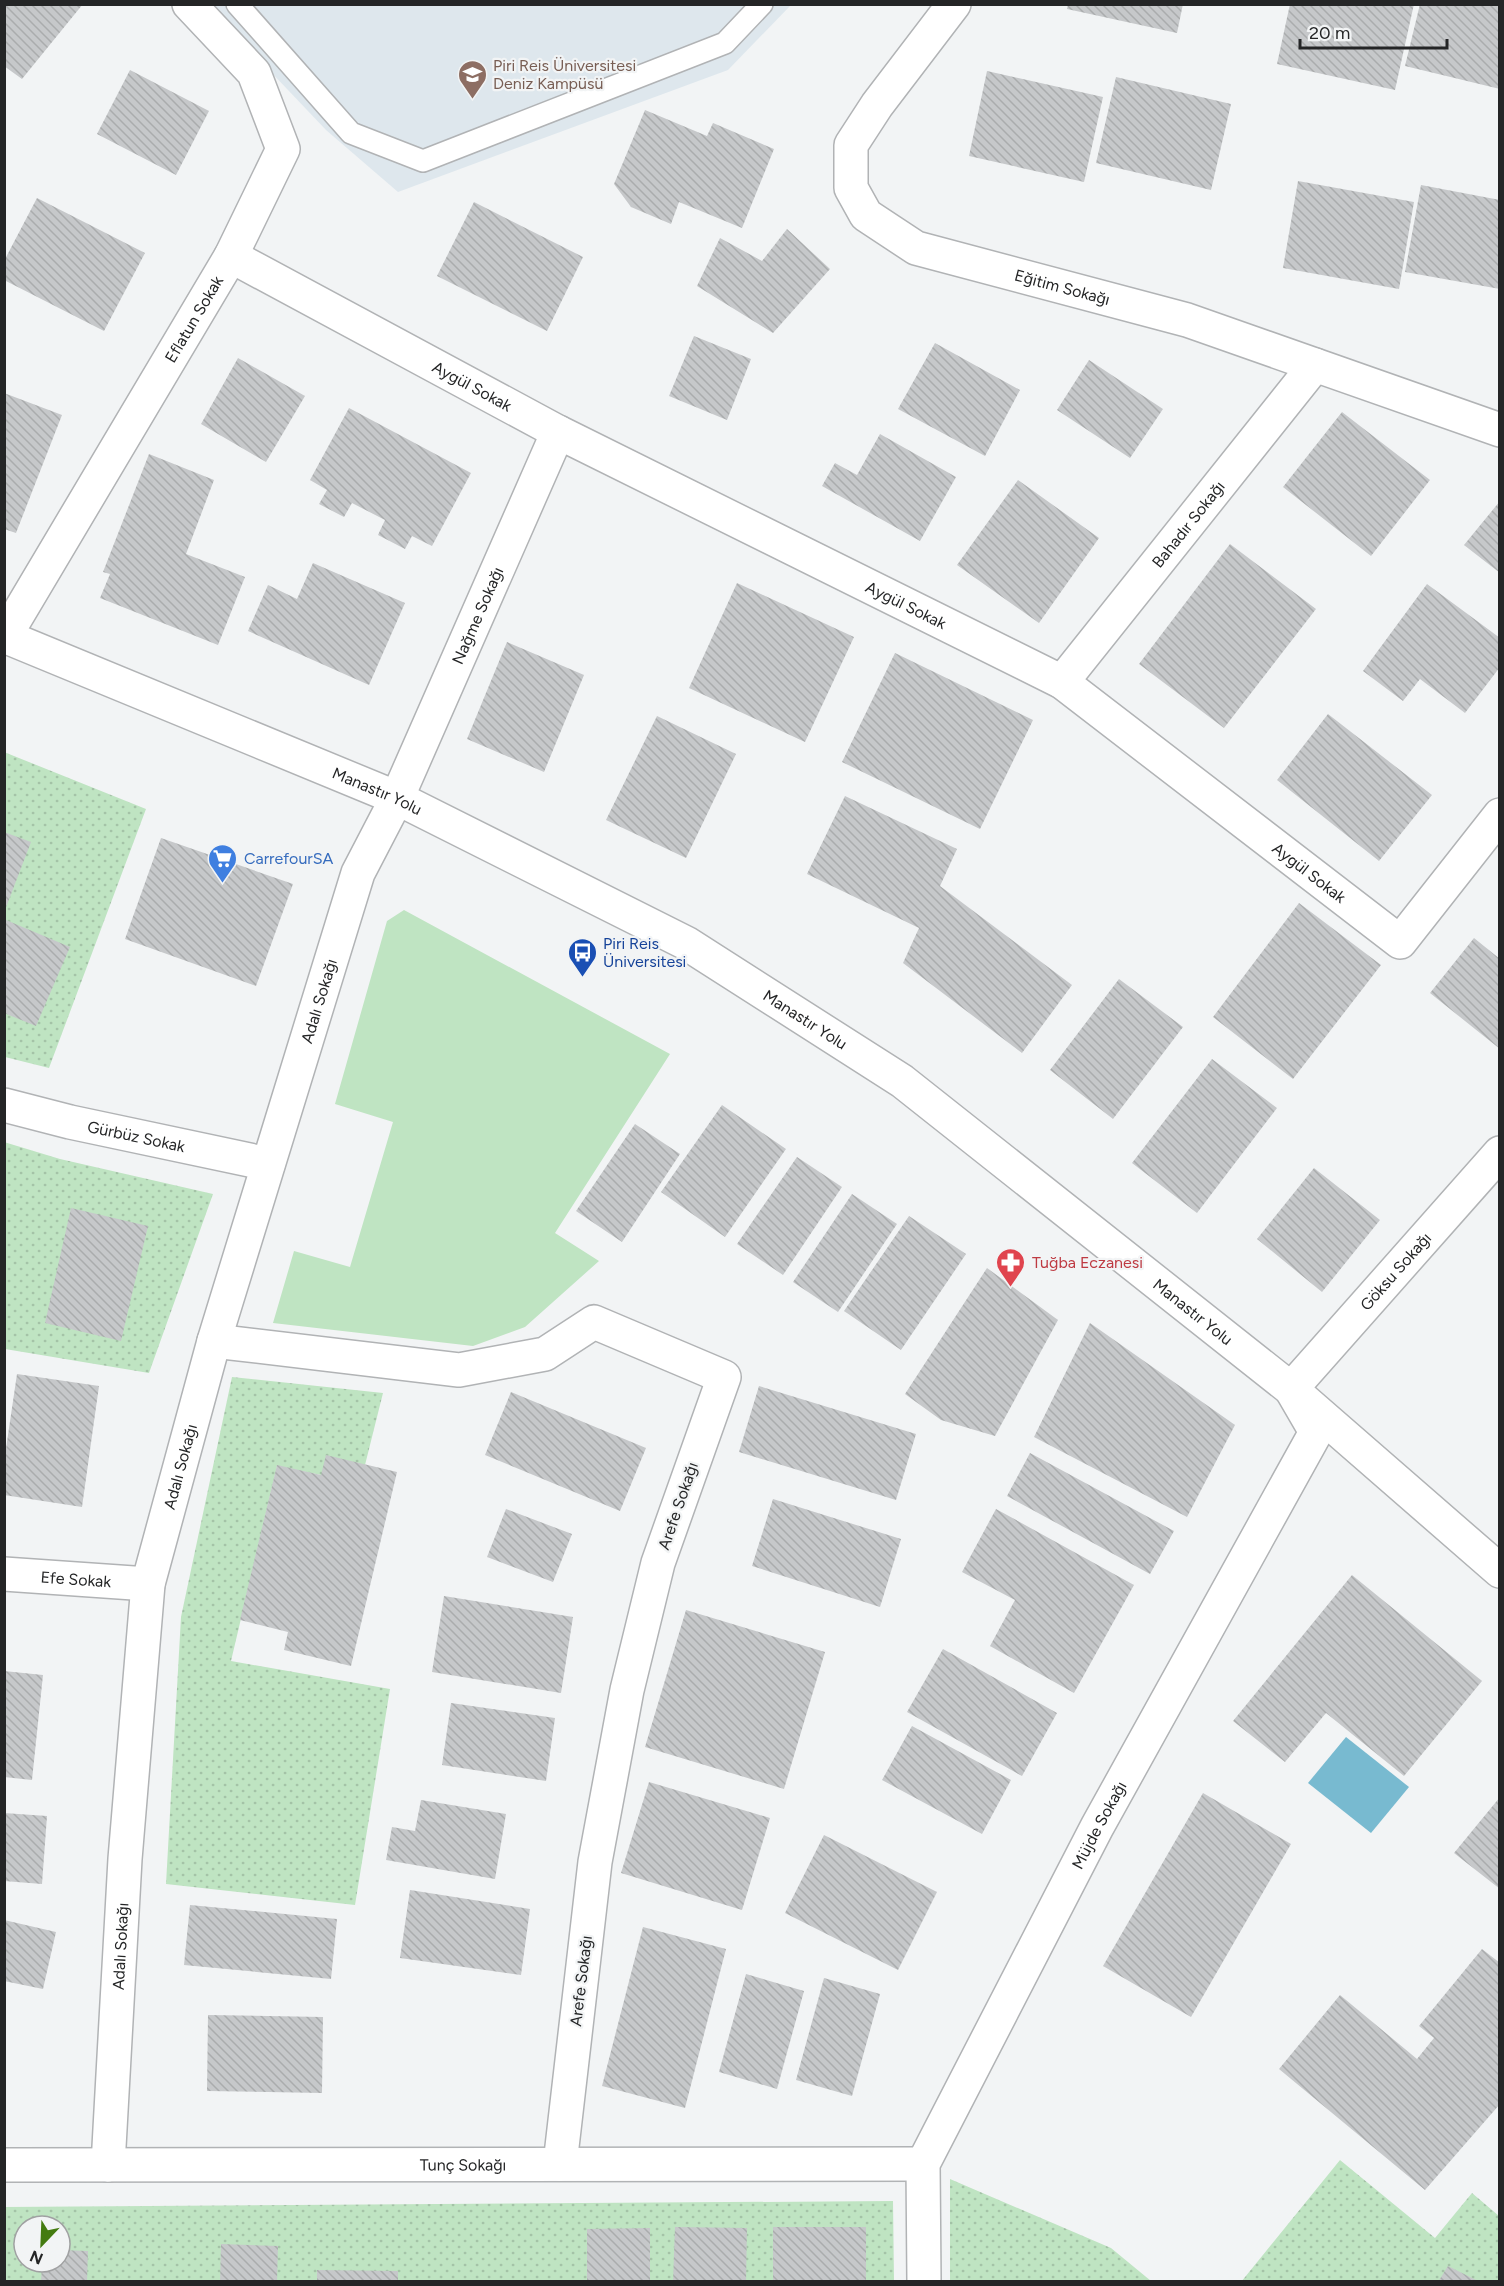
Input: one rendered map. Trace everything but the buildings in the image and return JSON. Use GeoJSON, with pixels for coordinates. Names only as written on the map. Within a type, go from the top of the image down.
{"type":"FeatureCollection","features":[{"type":"Feature","properties":{"kind":"street","name":"Eflatun Sokak"},"geometry":{"type":"LineString","coordinates":[[5,636],[231,256],[283,149],[254,73],[189,4]]}},
{"type":"Feature","properties":{"kind":"street","name":"Eğitim Sokağı"},"geometry":{"type":"LineString","coordinates":[[954,4],[877,105],[851,145],[851,188],[866,215],[916,248],[1187,320],[1500,430]]}},
{"type":"Feature","properties":{"kind":"street","name":"Aygül Sokak"},"geometry":{"type":"LineString","coordinates":[[231,256],[558,432],[1062,682],[1400,942],[1500,815]]}},
{"type":"Feature","properties":{"kind":"street","name":"Bahadır Sokağı"},"geometry":{"type":"LineString","coordinates":[[1062,682],[1315,365]]}},
{"type":"Feature","properties":{"kind":"street","name":"Nağme Sokağı"},"geometry":{"type":"LineString","coordinates":[[398,798],[558,432]]}},
{"type":"Feature","properties":{"kind":"street","name":"Manastır Yolu"},"geometry":{"type":"LineString","coordinates":[[5,636],[398,798],[686,943],[902,1081],[1291,1389],[1500,1571]]}},
{"type":"Feature","properties":{"kind":"street","name":"Adalı Sokağı"},"geometry":{"type":"LineString","coordinates":[[108,2165],[125,1859],[148,1584],[214,1341],[358,873],[398,798]]}},
{"type":"Feature","properties":{"kind":"street","name":"Gürbüz Sokak"},"geometry":{"type":"LineString","coordinates":[[4,1105],[70,1122],[268,1164]]}},
{"type":"Feature","properties":{"kind":"street","name":"Göksu Sokağı"},"geometry":{"type":"LineString","coordinates":[[1291,1389],[1500,1153]]}},
{"type":"Feature","properties":{"kind":"street","name":"Arefe Sokağı"},"geometry":{"type":"LineString","coordinates":[[214,1341],[459,1370],[545,1354],[594,1322],[724,1377],[658,1563],[627,1690],[595,1862],[560,2164]]}},
{"type":"Feature","properties":{"kind":"street","name":"Müjde Sokağı"},"geometry":{"type":"LineString","coordinates":[[924,2282],[923,2164],[1097,1827],[1316,1432],[1291,1389]]}},
{"type":"Feature","properties":{"kind":"street","name":"Efe Sokak"},"geometry":{"type":"LineString","coordinates":[[4,1574],[148,1584]]}},
{"type":"Feature","properties":{"kind":"street","name":"Tunç Sokağı"},"geometry":{"type":"LineString","coordinates":[[4,2165],[923,2164]]}},
{"type":"Feature","properties":{"kind":"lane"},"geometry":{"type":"LineString","coordinates":[[237,4],[351,133],[423,161],[725,43],[762,4]]}},
{"type":"Feature","properties":{"kind":"shaded area","name":"Piri Reis Üniversitesi Deniz Kampüsü"},"geometry":{"type":"Polygon","coordinates":[[[207,5],[791,5],[728,70],[398,192],[326,130],[207,5]]]}},
{"type":"Feature","properties":{"kind":"green space"},"geometry":{"type":"Polygon","coordinates":[[[4,752],[146,809],[49,1068],[5,1057],[4,752]]]}},
{"type":"Feature","properties":{"kind":"green space"},"geometry":{"type":"Polygon","coordinates":[[[404,910],[670,1054],[555,1233],[599,1261],[525,1327],[473,1346],[273,1323],[294,1251],[350,1267],[393,1122],[335,1104],[387,921],[404,910]]]}},
{"type":"Feature","properties":{"kind":"green space"},"geometry":{"type":"Polygon","coordinates":[[[4,1142],[60,1159],[213,1194],[149,1373],[5,1349],[4,1142]]]}},
{"type":"Feature","properties":{"kind":"green space"},"geometry":{"type":"Polygon","coordinates":[[[232,1377],[383,1393],[365,1465],[321,1475],[277,1466],[231,1661],[390,1689],[355,1905],[166,1884],[181,1617],[232,1377]]]}},
{"type":"Feature","properties":{"kind":"green space"},"geometry":{"type":"Polygon","coordinates":[[[1340,2160],[1435,2238],[1472,2193],[1499,2216],[1499,2281],[1241,2282],[1340,2160]]]}},
{"type":"Feature","properties":{"kind":"green space"},"geometry":{"type":"Polygon","coordinates":[[[950,2179],[1111,2248],[1151,2281],[950,2281],[950,2179]]]}},
{"type":"Feature","properties":{"kind":"green space"},"geometry":{"type":"Polygon","coordinates":[[[893,2201],[894,2281],[5,2281],[4,2207],[893,2201]]]}},
{"type":"Feature","properties":{"kind":"water"},"geometry":{"type":"Polygon","coordinates":[[[1346,1737],[1409,1787],[1371,1833],[1308,1783],[1346,1737]]]}},
{"type":"Feature","properties":{"kind":"place","name":"Piri Reis Üniversitesi Deniz Kampüsü"},"geometry":{"type":"Point","coordinates":[472,100]}},
{"type":"Feature","properties":{"kind":"place","name":"CarrefourSA"},"geometry":{"type":"Point","coordinates":[223,884]}},
{"type":"Feature","properties":{"kind":"place","name":"Piri Reis Üniversitesi"},"geometry":{"type":"Point","coordinates":[582,978]}},
{"type":"Feature","properties":{"kind":"place","name":"Tuğba Eczanesi"},"geometry":{"type":"Point","coordinates":[1011,1288]}}]}
